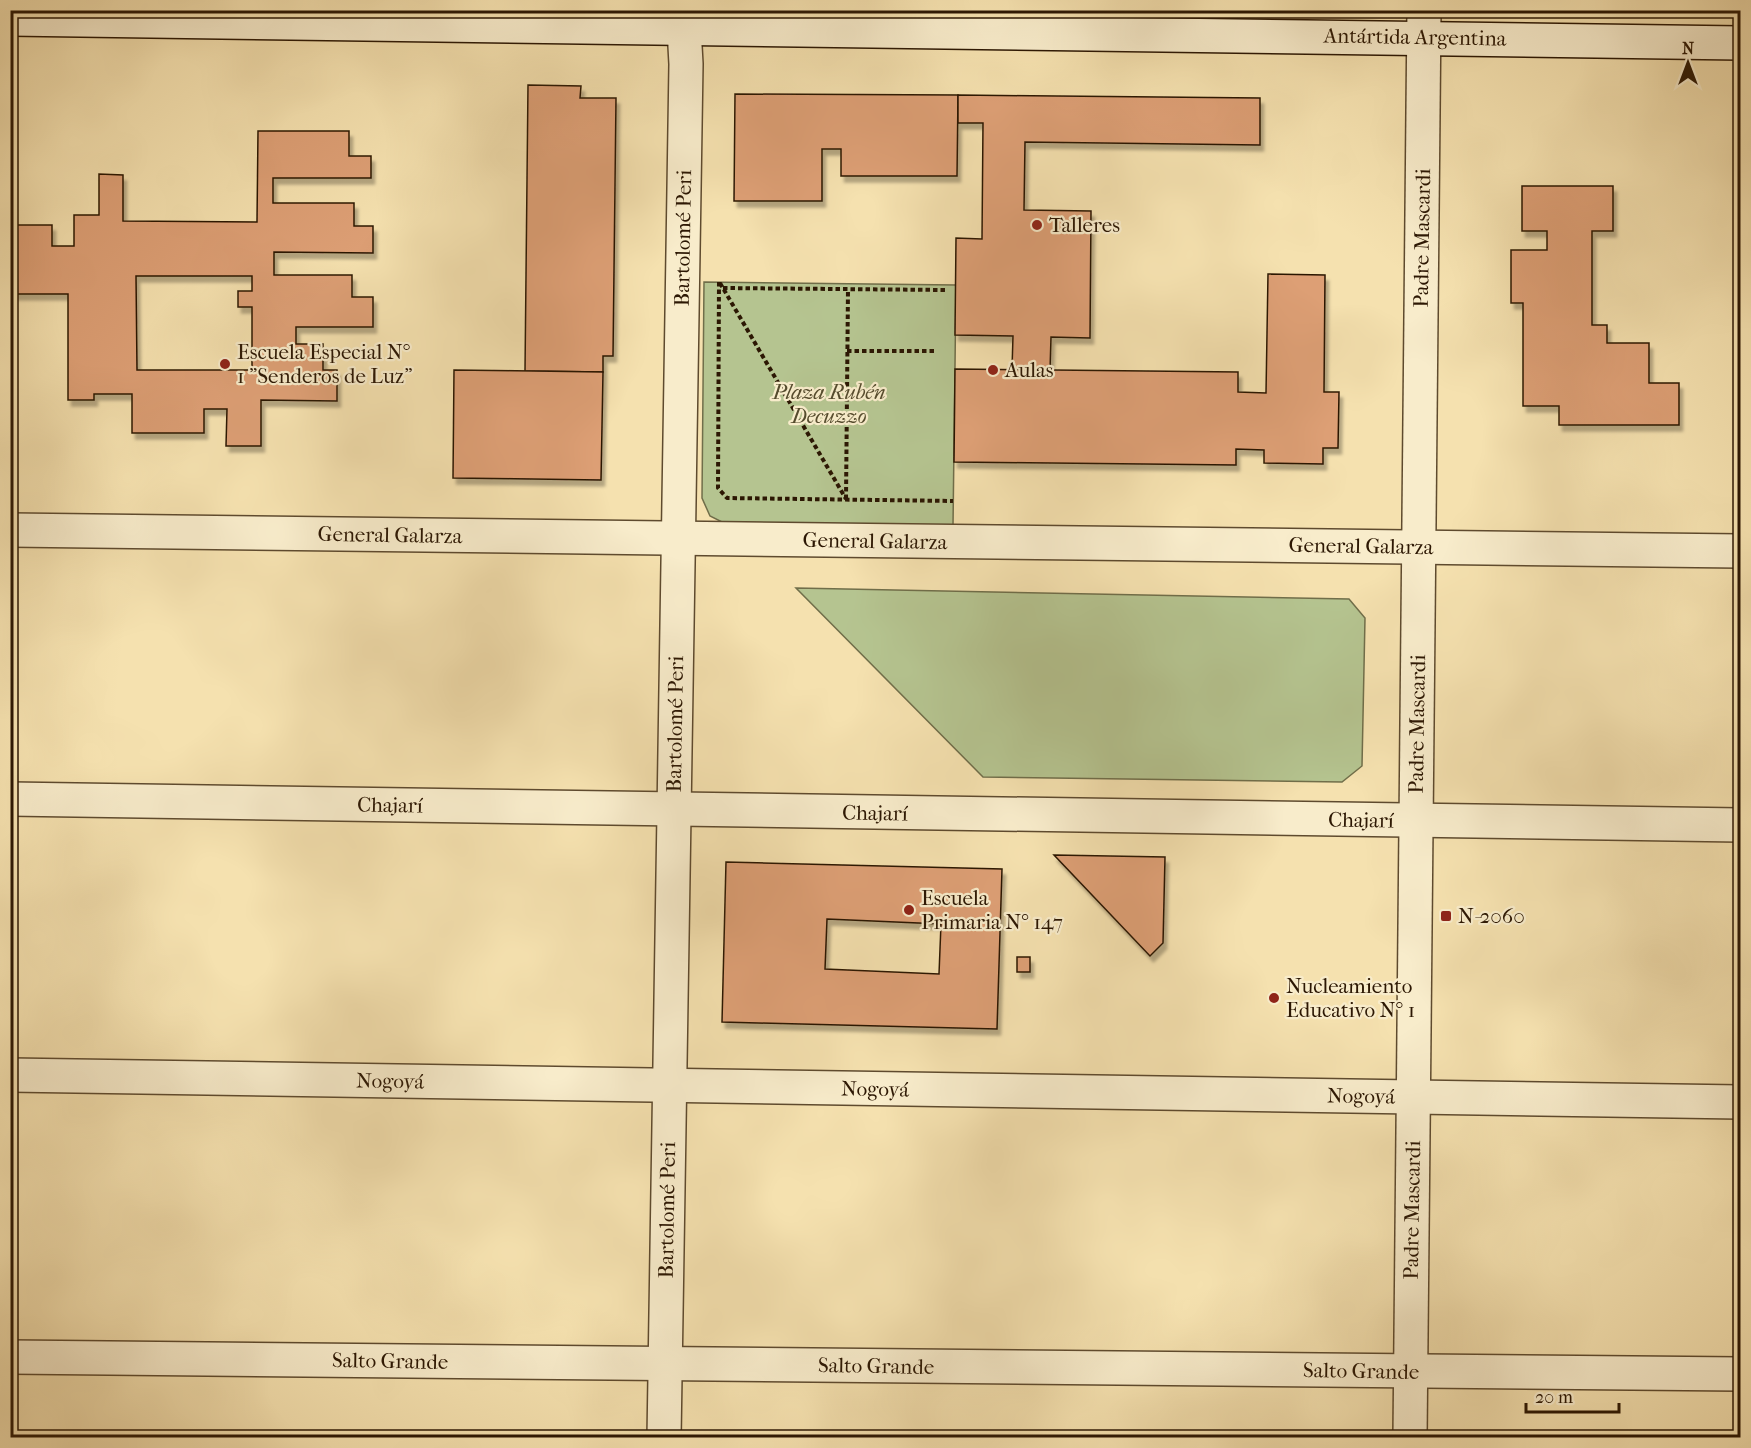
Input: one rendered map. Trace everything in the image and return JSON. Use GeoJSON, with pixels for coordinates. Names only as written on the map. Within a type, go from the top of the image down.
{"type":"FeatureCollection","features":[{"type":"Feature","properties":{"kind":"street","name":"Antártida Argentina"},"geometry":{"type":"LineString","coordinates":[[10,19],[683,19],[1424,24],[1740,43]]}},
{"type":"Feature","properties":{"kind":"street","name":"Bartolomé Peri"},"geometry":{"type":"LineString","coordinates":[[664,1437],[678,538],[683,19]]}},
{"type":"Feature","properties":{"kind":"street","name":"Padre Mascardi"},"geometry":{"type":"LineString","coordinates":[[1410,1437],[1424,24]]}},
{"type":"Feature","properties":{"kind":"street","name":"General Galarza"},"geometry":{"type":"LineString","coordinates":[[10,530],[1740,551]]}},
{"type":"Feature","properties":{"kind":"street","name":"Chajarí"},"geometry":{"type":"LineString","coordinates":[[10,799],[1740,825]]}},
{"type":"Feature","properties":{"kind":"street","name":"Nogoyá"},"geometry":{"type":"LineString","coordinates":[[10,1075],[1740,1102]]}},
{"type":"Feature","properties":{"kind":"street","name":"Salto Grande"},"geometry":{"type":"LineString","coordinates":[[10,1357],[1740,1374]]}},
{"type":"Feature","properties":{"kind":"path"},"geometry":{"type":"LineString","coordinates":[[846,500],[719,282],[718,488],[727,498],[846,500],[953,501]]}},
{"type":"Feature","properties":{"kind":"path"},"geometry":{"type":"LineString","coordinates":[[722,288],[945,290]]}},
{"type":"Feature","properties":{"kind":"path"},"geometry":{"type":"LineString","coordinates":[[846,500],[848,289]]}},
{"type":"Feature","properties":{"kind":"path"},"geometry":{"type":"LineString","coordinates":[[848,351],[936,351]]}},
{"type":"Feature","properties":{"kind":"green space","name":"Plaza Rubén Decuzzo"},"geometry":{"type":"Polygon","coordinates":[[[704,282],[956,285],[953,526],[722,522],[710,516],[702,498],[704,282]]]}},
{"type":"Feature","properties":{"kind":"green space"},"geometry":{"type":"Polygon","coordinates":[[[796,588],[1349,599],[1365,618],[1362,766],[1342,782],[983,777],[796,588]]]}},
{"type":"Feature","properties":{"kind":"building"},"geometry":{"type":"Polygon","coordinates":[[[528,85],[581,86],[580,98],[616,98],[613,356],[603,356],[603,372],[525,371],[528,85]]]}},
{"type":"Feature","properties":{"kind":"building"},"geometry":{"type":"Polygon","coordinates":[[[735,94],[958,95],[957,176],[841,176],[841,149],[822,149],[822,201],[734,201],[735,94]]]}},
{"type":"Feature","properties":{"kind":"building","name":"Talleres"},"geometry":{"type":"Polygon","coordinates":[[[958,95],[1260,98],[1260,145],[1025,142],[1024,210],[1091,211],[1090,338],[1051,337],[1050,370],[1012,369],[1013,336],[955,335],[956,238],[982,239],[983,123],[958,123],[958,95]]]}},
{"type":"Feature","properties":{"kind":"building"},"geometry":{"type":"Polygon","coordinates":[[[258,131],[349,131],[349,156],[371,156],[371,178],[273,178],[273,203],[354,203],[354,226],[373,226],[373,253],[274,252],[274,275],[352,275],[352,297],[373,297],[373,327],[296,327],[296,344],[323,344],[323,370],[337,370],[337,401],[261,400],[261,446],[226,446],[227,409],[204,409],[204,433],[132,433],[132,394],[94,394],[94,400],[68,400],[68,294],[10,294],[10,225],[52,225],[52,246],[74,246],[74,215],[99,215],[99,174],[123,175],[123,221],[257,222],[258,131]],[[136,276],[137,370],[252,370],[252,307],[238,307],[238,291],[252,291],[252,276],[136,276]]]}},
{"type":"Feature","properties":{"kind":"building"},"geometry":{"type":"Polygon","coordinates":[[[1522,186],[1613,186],[1613,231],[1592,231],[1592,325],[1607,325],[1607,343],[1649,343],[1649,383],[1679,383],[1679,425],[1559,425],[1559,406],[1523,406],[1523,303],[1511,303],[1511,250],[1547,250],[1547,231],[1522,231],[1522,186]]]}},
{"type":"Feature","properties":{"kind":"building","name":"Aulas"},"geometry":{"type":"Polygon","coordinates":[[[1268,274],[1325,275],[1324,392],[1339,392],[1338,448],[1323,448],[1323,464],[1264,463],[1264,450],[1236,449],[1236,465],[954,462],[955,369],[1238,372],[1238,392],[1266,393],[1268,274]]]}},
{"type":"Feature","properties":{"kind":"building"},"geometry":{"type":"Polygon","coordinates":[[[454,370],[603,372],[601,480],[453,478],[454,370]]]}},
{"type":"Feature","properties":{"kind":"building"},"geometry":{"type":"Polygon","coordinates":[[[1054,855],[1165,857],[1163,943],[1150,956],[1054,855]]]}},
{"type":"Feature","properties":{"kind":"building"},"geometry":{"type":"Polygon","coordinates":[[[726,862],[1002,869],[997,1029],[722,1022],[726,862]],[[827,919],[825,969],[939,974],[941,924],[827,919]]]}},
{"type":"Feature","properties":{"kind":"building"},"geometry":{"type":"Polygon","coordinates":[[[1017,957],[1030,957],[1030,972],[1017,972],[1017,957]]]}},
{"type":"Feature","properties":{"kind":"place","name":"Talleres"},"geometry":{"type":"Point","coordinates":[1037,225]}},
{"type":"Feature","properties":{"kind":"place","name":"Escuela Especial N° 1 \"Senderos de Luz\""},"geometry":{"type":"Point","coordinates":[225,364]}},
{"type":"Feature","properties":{"kind":"place","name":"Aulas"},"geometry":{"type":"Point","coordinates":[993,370]}},
{"type":"Feature","properties":{"kind":"place","name":"Escuela Primaria N° 147"},"geometry":{"type":"Point","coordinates":[909,910]}},
{"type":"Feature","properties":{"kind":"place","name":"N-2060"},"geometry":{"type":"Point","coordinates":[1446,916]}},
{"type":"Feature","properties":{"kind":"place","name":"Nucleamiento Educativo N° 1"},"geometry":{"type":"Point","coordinates":[1274,998]}}]}
